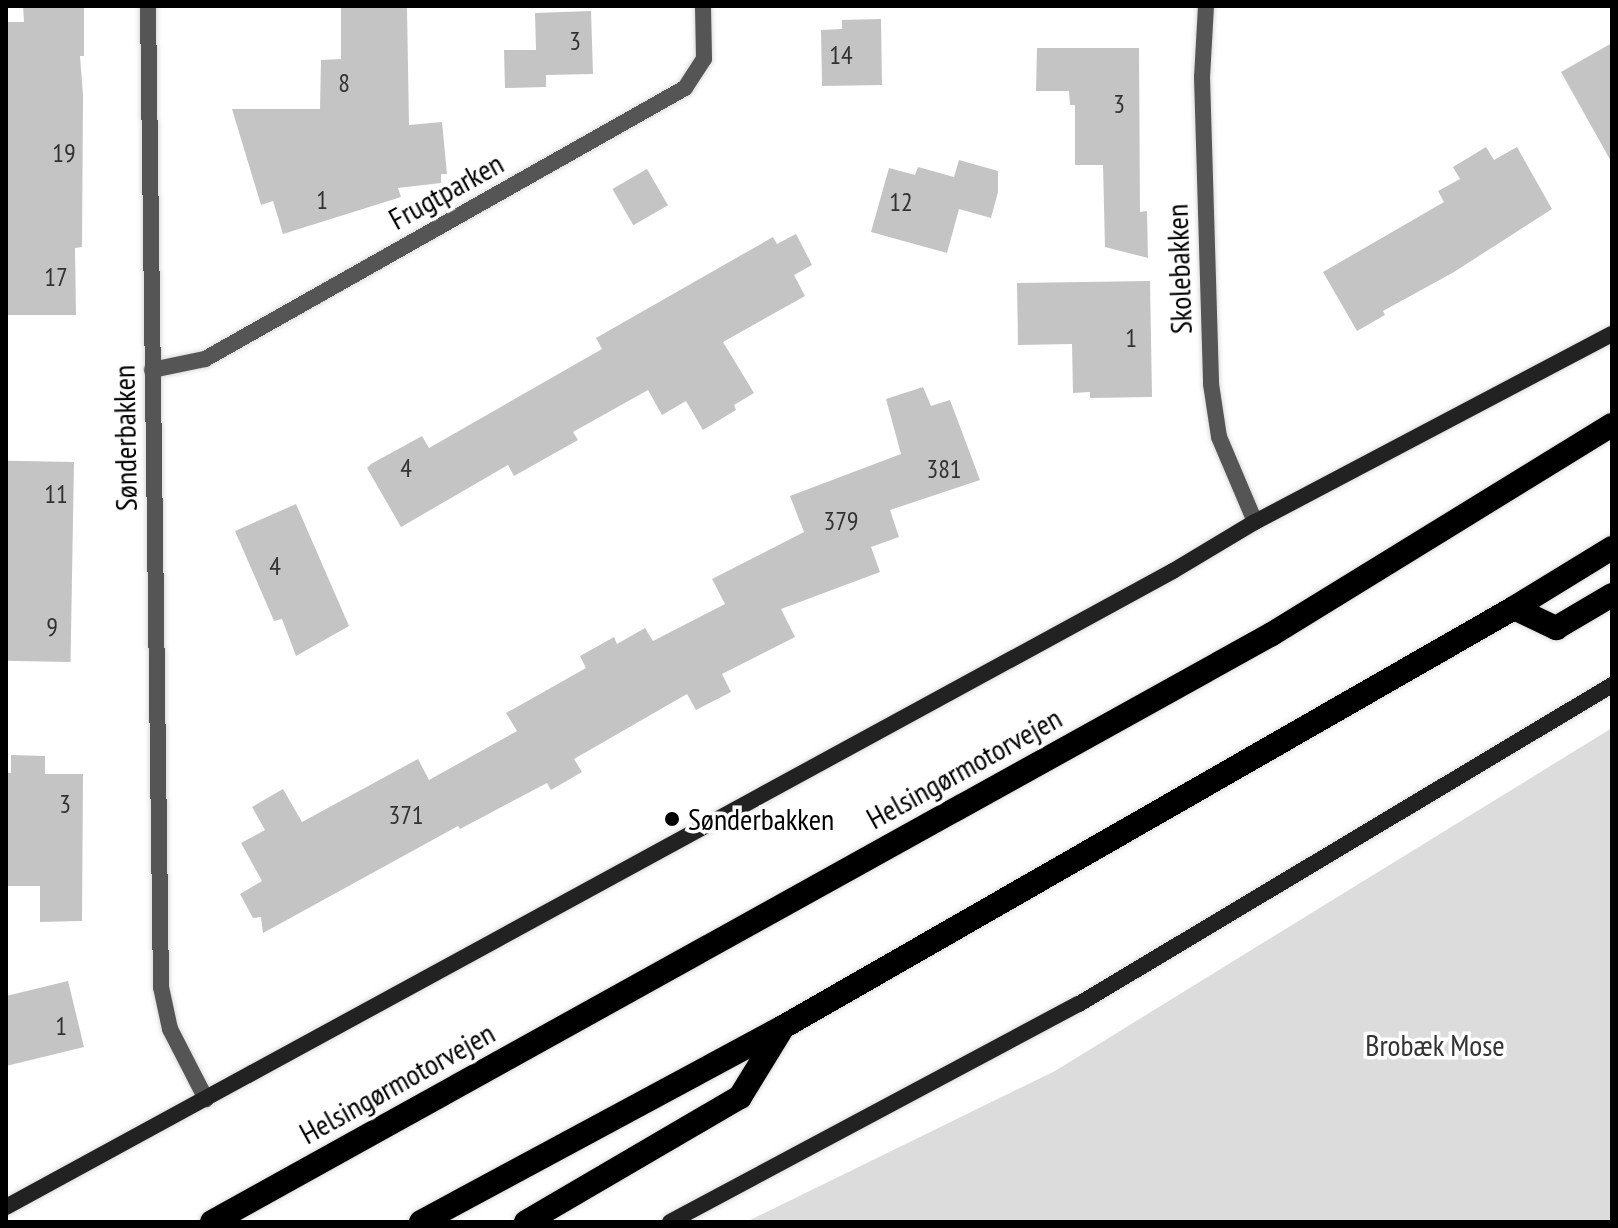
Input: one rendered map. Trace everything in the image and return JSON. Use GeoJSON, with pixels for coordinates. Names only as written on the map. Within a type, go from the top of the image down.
{"type":"FeatureCollection","features":[{"type":"Feature","properties":{"kind":"highway","name":"Helsingørmotorvejen"},"geometry":{"type":"LineString","coordinates":[[212,1222],[1272,634],[1612,425]]}},
{"type":"Feature","properties":{"kind":"highway"},"geometry":{"type":"LineString","coordinates":[[421,1222],[783,1027],[1514,608],[1612,548]]}},
{"type":"Feature","properties":{"kind":"highway"},"geometry":{"type":"LineString","coordinates":[[1514,608],[1556,628],[1612,595]]}},
{"type":"Feature","properties":{"kind":"highway"},"geometry":{"type":"LineString","coordinates":[[526,1222],[740,1097],[783,1027]]}},
{"type":"Feature","properties":{"kind":"street","name":"Sønderbakken"},"geometry":{"type":"LineString","coordinates":[[148,6],[161,987],[170,1029],[206,1099]]}},
{"type":"Feature","properties":{"kind":"street","name":"Frugtparken"},"geometry":{"type":"LineString","coordinates":[[152,370],[205,359],[685,88],[704,59],[703,6]]}},
{"type":"Feature","properties":{"kind":"street","name":"Skolebakken"},"geometry":{"type":"LineString","coordinates":[[1206,6],[1202,77],[1211,384],[1219,437],[1255,522]]}},
{"type":"Feature","properties":{"kind":"street"},"geometry":{"type":"LineString","coordinates":[[6,1207],[1173,571],[1255,522],[1612,334]]}},
{"type":"Feature","properties":{"kind":"street"},"geometry":{"type":"LineString","coordinates":[[670,1222],[1079,1004],[1612,685]]}},
{"type":"Feature","properties":{"kind":"green space","name":"Brobæk Mose"},"geometry":{"type":"Polygon","coordinates":[[[1612,728],[1612,1222],[746,1222],[1055,1071],[1612,728]]]}},
{"type":"Feature","properties":{"kind":"building"},"geometry":{"type":"Polygon","coordinates":[[[23,6],[84,6],[84,56],[80,56],[83,95],[82,247],[75,248],[76,315],[7,315],[8,22],[24,22],[23,6]]]}},
{"type":"Feature","properties":{"kind":"building"},"geometry":{"type":"Polygon","coordinates":[[[341,8],[407,8],[409,125],[442,122],[447,174],[441,174],[441,183],[398,188],[401,197],[283,234],[273,201],[261,205],[232,109],[320,109],[321,60],[341,59],[341,8]]]}},
{"type":"Feature","properties":{"kind":"building"},"geometry":{"type":"Polygon","coordinates":[[[591,11],[593,74],[546,75],[546,87],[505,88],[504,50],[536,50],[535,13],[591,11]]]}},
{"type":"Feature","properties":{"kind":"building"},"geometry":{"type":"Polygon","coordinates":[[[881,19],[882,85],[822,86],[821,30],[842,29],[842,20],[881,19]]]}},
{"type":"Feature","properties":{"kind":"building"},"geometry":{"type":"Polygon","coordinates":[[[1612,43],[1612,163],[1561,72],[1612,43]]]}},
{"type":"Feature","properties":{"kind":"building"},"geometry":{"type":"Polygon","coordinates":[[[1037,48],[1139,48],[1140,212],[1147,211],[1148,258],[1105,247],[1103,165],[1075,165],[1075,105],[1070,105],[1069,91],[1036,91],[1037,48]]]}},
{"type":"Feature","properties":{"kind":"building"},"geometry":{"type":"Polygon","coordinates":[[[1486,147],[1494,160],[1517,147],[1552,209],[1454,272],[1383,311],[1385,315],[1357,331],[1323,272],[1444,202],[1438,191],[1460,179],[1453,167],[1486,147]]]}},
{"type":"Feature","properties":{"kind":"building"},"geometry":{"type":"Polygon","coordinates":[[[959,160],[998,171],[998,192],[991,218],[959,209],[947,253],[871,232],[889,168],[915,175],[918,167],[954,177],[959,160]]]}},
{"type":"Feature","properties":{"kind":"building"},"geometry":{"type":"Polygon","coordinates":[[[647,169],[668,205],[633,225],[612,189],[647,169]]]}},
{"type":"Feature","properties":{"kind":"building"},"geometry":{"type":"Polygon","coordinates":[[[796,234],[812,265],[794,275],[805,296],[723,342],[754,393],[734,405],[736,410],[703,430],[686,401],[662,415],[648,390],[573,432],[578,440],[514,476],[508,465],[401,527],[367,468],[371,464],[422,436],[429,448],[602,349],[596,338],[773,237],[777,244],[796,234]]]}},
{"type":"Feature","properties":{"kind":"building"},"geometry":{"type":"Polygon","coordinates":[[[1150,281],[1152,397],[1090,398],[1090,392],[1073,393],[1072,344],[1018,345],[1017,283],[1150,281]]]}},
{"type":"Feature","properties":{"kind":"building"},"geometry":{"type":"Polygon","coordinates":[[[923,387],[931,406],[950,400],[980,480],[890,510],[899,537],[871,547],[880,572],[781,609],[795,637],[722,674],[731,692],[696,710],[687,694],[574,759],[582,772],[551,790],[547,783],[460,829],[458,826],[263,933],[261,917],[253,918],[240,894],[262,881],[241,843],[265,830],[252,807],[283,789],[302,822],[418,759],[429,780],[517,731],[506,713],[586,668],[580,656],[614,637],[617,644],[645,628],[653,641],[725,604],[712,579],[804,532],[790,496],[901,454],[886,399],[923,387]]]}},
{"type":"Feature","properties":{"kind":"building"},"geometry":{"type":"Polygon","coordinates":[[[6,461],[74,462],[71,662],[6,661],[6,461]]]}},
{"type":"Feature","properties":{"kind":"building"},"geometry":{"type":"Polygon","coordinates":[[[296,504],[349,626],[296,656],[282,619],[274,621],[235,531],[296,504]]]}},
{"type":"Feature","properties":{"kind":"building"},"geometry":{"type":"Polygon","coordinates":[[[11,755],[45,756],[45,774],[83,774],[82,921],[40,922],[40,886],[6,886],[11,755]]]}},
{"type":"Feature","properties":{"kind":"building"},"geometry":{"type":"Polygon","coordinates":[[[68,981],[84,1047],[6,1066],[6,996],[68,981]]]}},
{"type":"Feature","properties":{"kind":"place","name":"Sønderbakken"},"geometry":{"type":"Point","coordinates":[672,819]}}]}
